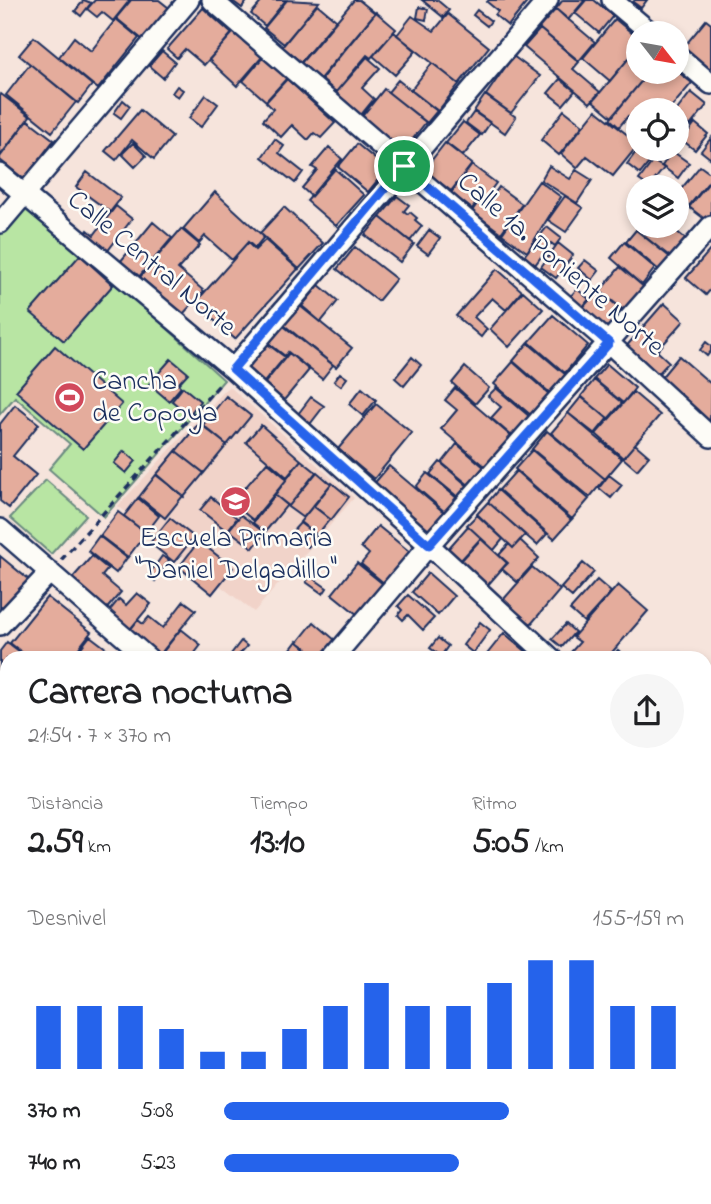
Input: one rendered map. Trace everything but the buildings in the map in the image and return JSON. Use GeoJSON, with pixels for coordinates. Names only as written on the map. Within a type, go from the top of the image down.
{"type":"FeatureCollection","features":[{"type":"Feature","properties":{"kind":"street"},"geometry":{"type":"LineString","coordinates":[[0,223],[189,0]]}},
{"type":"Feature","properties":{"kind":"street","name":"Calle 1a. Poniente Norte"},"geometry":{"type":"LineString","coordinates":[[212,0],[609,343],[711,437]]}},
{"type":"Feature","properties":{"kind":"street"},"geometry":{"type":"LineString","coordinates":[[233,369],[548,0]]}},
{"type":"Feature","properties":{"kind":"street"},"geometry":{"type":"LineString","coordinates":[[612,0],[637,21]]}},
{"type":"Feature","properties":{"kind":"street"},"geometry":{"type":"LineString","coordinates":[[690,66],[711,84]]}},
{"type":"Feature","properties":{"kind":"street","name":"Calle Central Norte"},"geometry":{"type":"LineString","coordinates":[[0,174],[233,369],[543,651]]}},
{"type":"Feature","properties":{"kind":"street"},"geometry":{"type":"LineString","coordinates":[[338,651],[711,226]]}},
{"type":"Feature","properties":{"kind":"street"},"geometry":{"type":"LineString","coordinates":[[0,529],[140,651]]}},
{"type":"Feature","properties":{"kind":"street"},"geometry":{"type":"LineString","coordinates":[[0,625],[50,572]]}},
{"type":"Feature","properties":{"kind":"path"},"geometry":{"type":"LineString","coordinates":[[50,572],[233,369]]}},
{"type":"Feature","properties":{"kind":"shaded area","name":"Escuela Primaria \"Daniel Delgadillo\""},"geometry":{"type":"Polygon","coordinates":[[[229,386],[354,498],[254,612],[118,506],[229,386]]]}},
{"type":"Feature","properties":{"kind":"green space"},"geometry":{"type":"Polygon","coordinates":[[[27,201],[224,380],[104,517],[49,469],[70,444],[15,397],[0,414],[0,233],[27,201]]]}},
{"type":"Feature","properties":{"kind":"green space"},"geometry":{"type":"Polygon","coordinates":[[[46,480],[86,515],[51,554],[10,518],[46,480]]]}},
{"type":"Feature","properties":{"kind":"place","name":"Cancha de Copoya"},"geometry":{"type":"Point","coordinates":[69,398]}},
{"type":"Feature","properties":{"kind":"place","name":"Escuela Primaria \"Daniel Delgadillo\""},"geometry":{"type":"Point","coordinates":[236,502]}},
{"type":"Feature","properties":{"kind":"route"},"geometry":{"type":"LineString","coordinates":[[404,166],[609,343],[429,545],[233,369],[404,166]]}}]}
